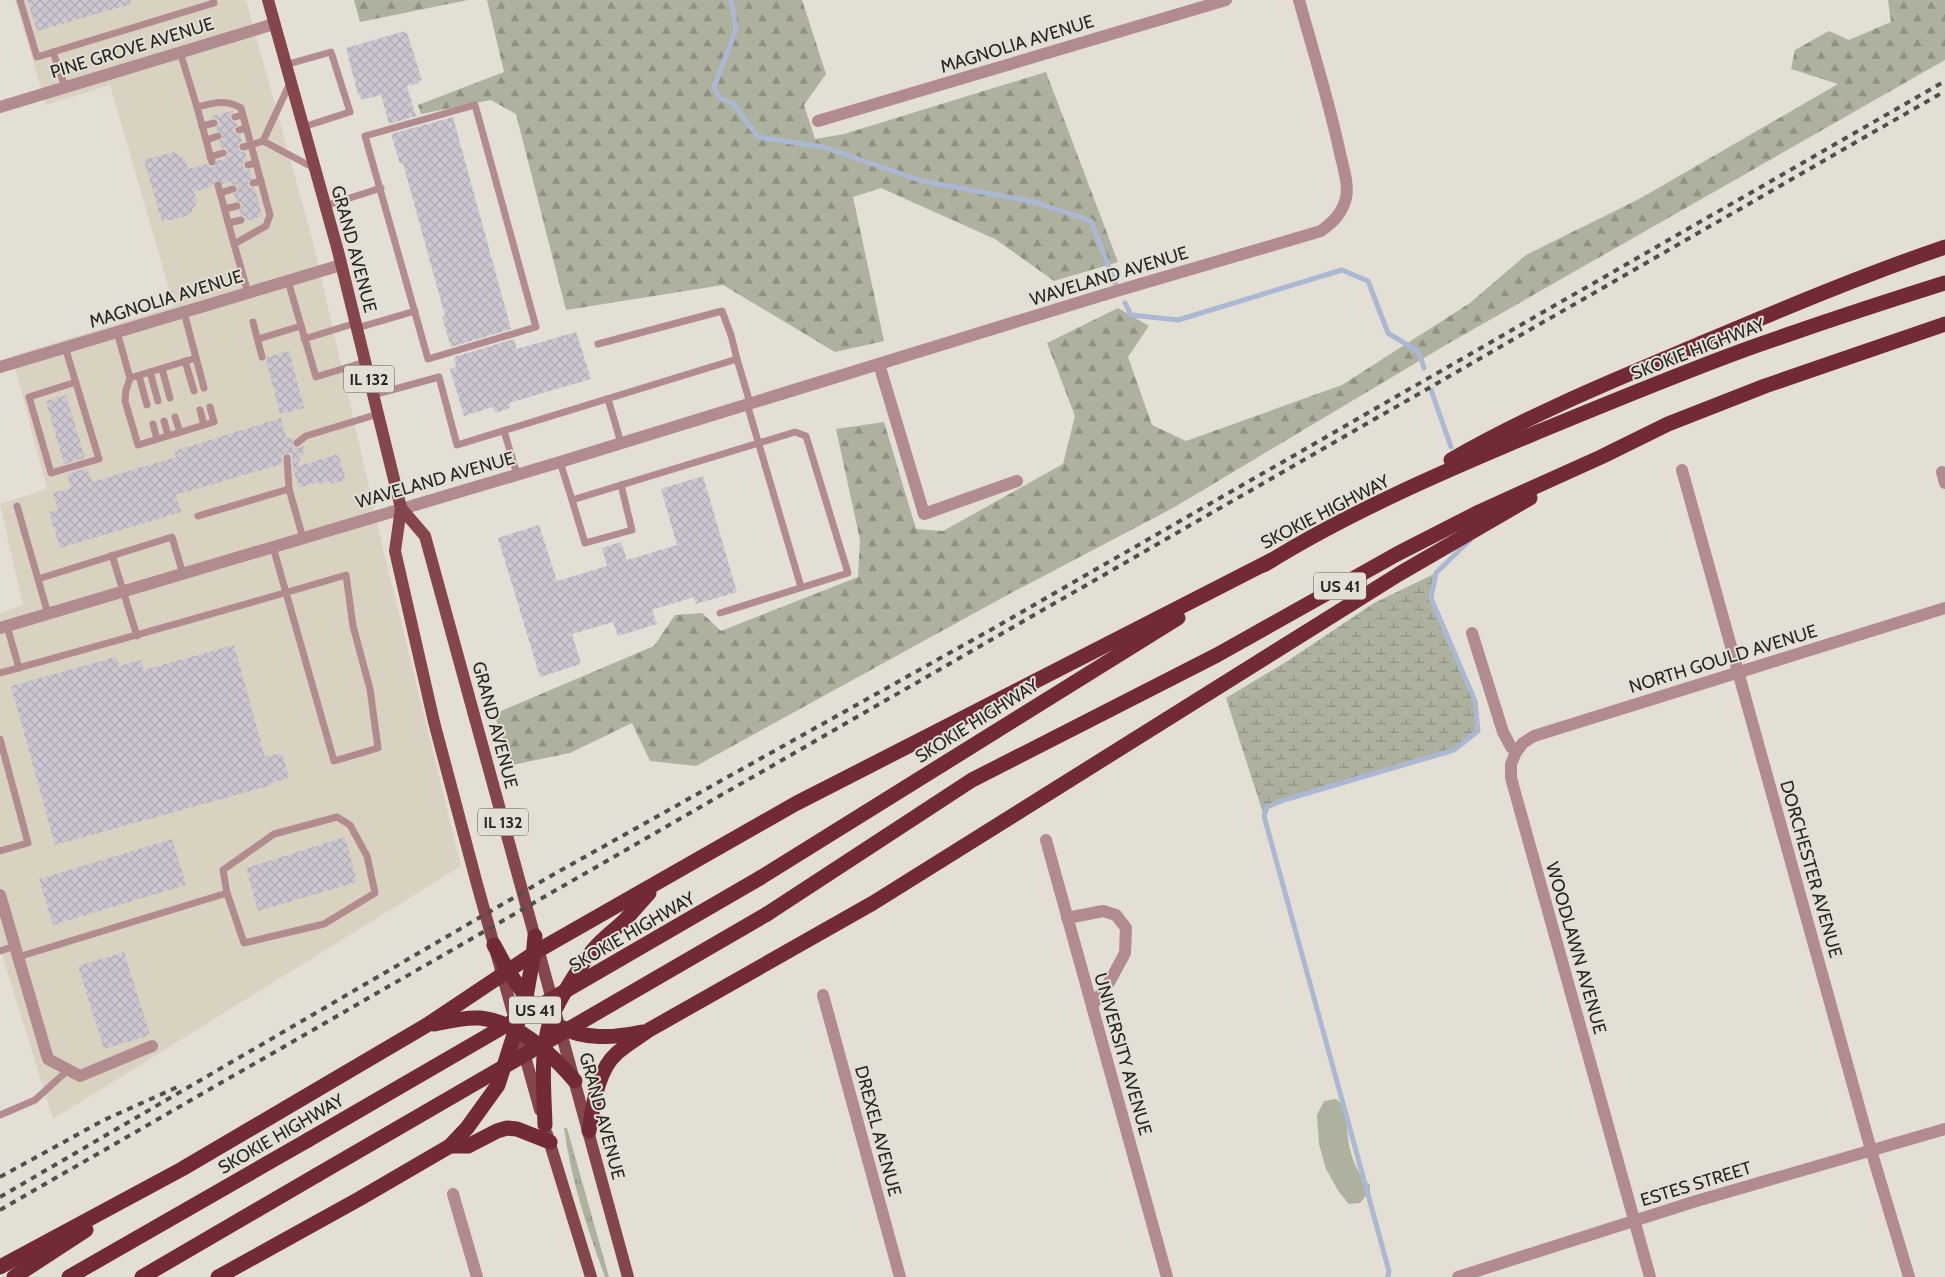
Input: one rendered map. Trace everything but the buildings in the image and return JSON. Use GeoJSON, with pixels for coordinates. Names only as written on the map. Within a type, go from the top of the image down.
{"type":"FeatureCollection","features":[{"type":"Feature","properties":{"kind":"highway"},"geometry":{"type":"LineString","coordinates":[[1354,515],[1498,434],[1618,378],[1887,267],[1945,246]]}},
{"type":"Feature","properties":{"kind":"highway","name":"SKOKIE HIGHWAY"},"geometry":{"type":"LineString","coordinates":[[69,1277],[760,878],[1272,560],[1354,515],[1482,456],[1640,390],[1752,347],[1945,283]]}},
{"type":"Feature","properties":{"kind":"highway","name":"US 41"},"geometry":{"type":"LineString","coordinates":[[142,1277],[767,914],[972,780],[1217,655],[1397,554],[1479,512],[1601,457],[1668,424],[1765,386],[1945,324]]}},
{"type":"Feature","properties":{"kind":"highway"},"geometry":{"type":"LineString","coordinates":[[589,1131],[596,1091],[602,1076],[616,1054],[649,1030],[873,903],[1390,579],[1601,457]]}},
{"type":"Feature","properties":{"kind":"highway"},"geometry":{"type":"LineString","coordinates":[[0,1267],[182,1169],[427,1025],[505,972],[536,947],[658,883],[795,804],[1272,560]]}},
{"type":"Feature","properties":{"kind":"highway"},"geometry":{"type":"LineString","coordinates":[[544,1125],[543,1080],[545,1051],[570,983],[593,950],[625,920],[658,883]]}},
{"type":"Feature","properties":{"kind":"highway"},"geometry":{"type":"LineString","coordinates":[[494,945],[505,972],[526,997],[570,1032],[596,1037],[623,1036],[649,1030]]}},
{"type":"Feature","properties":{"kind":"highway"},"geometry":{"type":"LineString","coordinates":[[218,1277],[450,1146],[467,1128],[498,1086],[526,997],[536,947]]}},
{"type":"Feature","properties":{"kind":"highway"},"geometry":{"type":"LineString","coordinates":[[427,1025],[480,1018],[517,1029],[558,1061],[575,1081]]}},
{"type":"Feature","properties":{"kind":"highway"},"geometry":{"type":"LineString","coordinates":[[450,1146],[468,1146],[496,1131],[507,1128],[517,1129],[550,1142]]}},
{"type":"Feature","properties":{"kind":"highway"},"geometry":{"type":"LineString","coordinates":[[14,1277],[182,1169]]}},
{"type":"Feature","properties":{"kind":"main road","name":"GRAND AVENUE"},"geometry":{"type":"LineString","coordinates":[[268,0],[341,265],[402,508],[395,551],[434,722],[476,884],[494,945]]}},
{"type":"Feature","properties":{"kind":"main road","name":"GRAND AVENUE"},"geometry":{"type":"LineString","coordinates":[[402,508],[425,536],[555,1020],[575,1081],[628,1277]]}},
{"type":"Feature","properties":{"kind":"main road"},"geometry":{"type":"LineString","coordinates":[[505,972],[517,1029],[544,1125],[591,1277]]}},
{"type":"Feature","properties":{"kind":"street","name":"MAGNOLIA AVENUE"},"geometry":{"type":"LineString","coordinates":[[818,121],[1226,0]]}},
{"type":"Feature","properties":{"kind":"street","name":"WAVELAND AVENUE"},"geometry":{"type":"LineString","coordinates":[[4,627],[560,462],[1321,231],[1333,222],[1342,210],[1346,196],[1346,182],[1336,135],[1299,0]]}},
{"type":"Feature","properties":{"kind":"street","name":"PINE GROVE AVENUE"},"geometry":{"type":"LineString","coordinates":[[0,106],[274,24]]}},
{"type":"Feature","properties":{"kind":"street","name":"MAGNOLIA AVENUE"},"geometry":{"type":"LineString","coordinates":[[0,367],[341,265]]}},
{"type":"Feature","properties":{"kind":"street"},"geometry":{"type":"LineString","coordinates":[[879,364],[924,514],[1017,482]]}},
{"type":"Feature","properties":{"kind":"street","name":"DORCHESTER AVENUE"},"geometry":{"type":"LineString","coordinates":[[1682,470],[1909,1277]]}},
{"type":"Feature","properties":{"kind":"street","name":"NORTH GOULD AVENUE"},"geometry":{"type":"LineString","coordinates":[[1516,752],[1523,743],[1534,736],[1945,608]]}},
{"type":"Feature","properties":{"kind":"street"},"geometry":{"type":"LineString","coordinates":[[1472,633],[1503,732],[1516,752]]}},
{"type":"Feature","properties":{"kind":"street","name":"WOODLAWN AVENUE"},"geometry":{"type":"LineString","coordinates":[[1516,752],[1511,764],[1510,778],[1650,1277]]}},
{"type":"Feature","properties":{"kind":"street","name":"UNIVERSITY AVENUE"},"geometry":{"type":"LineString","coordinates":[[1046,840],[1167,1277]]}},
{"type":"Feature","properties":{"kind":"street"},"geometry":{"type":"LineString","coordinates":[[0,895],[48,1059],[80,1076],[152,1046]]}},
{"type":"Feature","properties":{"kind":"street"},"geometry":{"type":"LineString","coordinates":[[1067,918],[1103,911],[1116,915],[1126,928],[1125,953],[1110,980],[1092,1006]]}},
{"type":"Feature","properties":{"kind":"street","name":"DREXEL AVENUE"},"geometry":{"type":"LineString","coordinates":[[823,995],[900,1277]]}},
{"type":"Feature","properties":{"kind":"street","name":"ESTES STREET"},"geometry":{"type":"LineString","coordinates":[[1458,1277],[1693,1202],[1945,1129]]}},
{"type":"Feature","properties":{"kind":"street"},"geometry":{"type":"LineString","coordinates":[[454,1194],[477,1277]]}},
{"type":"Feature","properties":{"kind":"lane"},"geometry":{"type":"LineString","coordinates":[[20,0],[37,57],[214,3],[213,0]]}},
{"type":"Feature","properties":{"kind":"lane"},"geometry":{"type":"LineString","coordinates":[[53,52],[64,87]]}},
{"type":"Feature","properties":{"kind":"lane"},"geometry":{"type":"LineString","coordinates":[[180,52],[211,160],[223,153]]}},
{"type":"Feature","properties":{"kind":"lane"},"geometry":{"type":"LineString","coordinates":[[285,65],[330,52],[350,112],[303,127]]}},
{"type":"Feature","properties":{"kind":"lane"},"geometry":{"type":"LineString","coordinates":[[263,142],[290,83]]}},
{"type":"Feature","properties":{"kind":"lane"},"geometry":{"type":"LineString","coordinates":[[197,107],[216,102],[231,102],[241,108],[239,116],[242,129],[251,145],[252,164],[265,213],[270,215],[266,226],[234,244]]}},
{"type":"Feature","properties":{"kind":"lane"},"geometry":{"type":"LineString","coordinates":[[476,105],[536,327],[428,359],[381,188],[365,136],[476,105]]}},
{"type":"Feature","properties":{"kind":"lane"},"geometry":{"type":"LineString","coordinates":[[202,126],[214,123]]}},
{"type":"Feature","properties":{"kind":"lane"},"geometry":{"type":"LineString","coordinates":[[206,140],[218,136]]}},
{"type":"Feature","properties":{"kind":"lane"},"geometry":{"type":"LineString","coordinates":[[243,147],[263,142],[314,168]]}},
{"type":"Feature","properties":{"kind":"lane"},"geometry":{"type":"LineString","coordinates":[[218,185],[248,293]]}},
{"type":"Feature","properties":{"kind":"lane"},"geometry":{"type":"LineString","coordinates":[[325,206],[381,188]]}},
{"type":"Feature","properties":{"kind":"lane"},"geometry":{"type":"LineString","coordinates":[[220,193],[233,189]]}},
{"type":"Feature","properties":{"kind":"lane"},"geometry":{"type":"LineString","coordinates":[[225,209],[237,206]]}},
{"type":"Feature","properties":{"kind":"lane"},"geometry":{"type":"LineString","coordinates":[[228,223],[241,220]]}},
{"type":"Feature","properties":{"kind":"lane"},"geometry":{"type":"LineString","coordinates":[[288,281],[316,377],[365,362]]}},
{"type":"Feature","properties":{"kind":"lane"},"geometry":{"type":"LineString","coordinates":[[304,339],[414,311]]}},
{"type":"Feature","properties":{"kind":"lane"},"geometry":{"type":"LineString","coordinates":[[598,344],[722,311],[731,335],[748,404],[801,587]]}},
{"type":"Feature","properties":{"kind":"lane"},"geometry":{"type":"LineString","coordinates":[[184,312],[204,388]]}},
{"type":"Feature","properties":{"kind":"lane"},"geometry":{"type":"LineString","coordinates":[[253,322],[262,356]]}},
{"type":"Feature","properties":{"kind":"lane"},"geometry":{"type":"LineString","coordinates":[[258,339],[301,326]]}},
{"type":"Feature","properties":{"kind":"lane"},"geometry":{"type":"LineString","coordinates":[[117,332],[130,378],[125,401],[138,445],[214,422],[210,407]]}},
{"type":"Feature","properties":{"kind":"lane"},"geometry":{"type":"LineString","coordinates":[[65,347],[76,382],[98,459],[51,473],[29,397],[76,382]]}},
{"type":"Feature","properties":{"kind":"lane"},"geometry":{"type":"LineString","coordinates":[[130,378],[196,358]]}},
{"type":"Feature","properties":{"kind":"lane"},"geometry":{"type":"LineString","coordinates":[[373,395],[439,377],[457,445],[737,359]]}},
{"type":"Feature","properties":{"kind":"lane"},"geometry":{"type":"LineString","coordinates":[[185,361],[194,391]]}},
{"type":"Feature","properties":{"kind":"lane"},"geometry":{"type":"LineString","coordinates":[[162,369],[170,398]]}},
{"type":"Feature","properties":{"kind":"lane"},"geometry":{"type":"LineString","coordinates":[[150,372],[158,401]]}},
{"type":"Feature","properties":{"kind":"lane"},"geometry":{"type":"LineString","coordinates":[[139,376],[147,405]]}},
{"type":"Feature","properties":{"kind":"lane"},"geometry":{"type":"LineString","coordinates":[[608,399],[621,443]]}},
{"type":"Feature","properties":{"kind":"lane"},"geometry":{"type":"LineString","coordinates":[[200,410],[204,425]]}},
{"type":"Feature","properties":{"kind":"lane"},"geometry":{"type":"LineString","coordinates":[[297,443],[306,436],[378,414]]}},
{"type":"Feature","properties":{"kind":"lane"},"geometry":{"type":"LineString","coordinates":[[176,417],[180,432]]}},
{"type":"Feature","properties":{"kind":"lane"},"geometry":{"type":"LineString","coordinates":[[164,421],[168,436]]}},
{"type":"Feature","properties":{"kind":"lane"},"geometry":{"type":"LineString","coordinates":[[153,424],[157,439]]}},
{"type":"Feature","properties":{"kind":"lane"},"geometry":{"type":"LineString","coordinates":[[504,431],[517,474]]}},
{"type":"Feature","properties":{"kind":"lane"},"geometry":{"type":"LineString","coordinates":[[572,500],[795,432],[806,436],[848,573],[720,613]]}},
{"type":"Feature","properties":{"kind":"lane"},"geometry":{"type":"LineString","coordinates":[[287,458],[289,489],[303,538]]}},
{"type":"Feature","properties":{"kind":"lane"},"geometry":{"type":"LineString","coordinates":[[560,462],[585,543],[632,530],[621,485]]}},
{"type":"Feature","properties":{"kind":"lane"},"geometry":{"type":"LineString","coordinates":[[198,516],[289,489]]}},
{"type":"Feature","properties":{"kind":"lane"},"geometry":{"type":"LineString","coordinates":[[17,506],[48,614]]}},
{"type":"Feature","properties":{"kind":"lane"},"geometry":{"type":"LineString","coordinates":[[38,579],[172,537],[183,574]]}},
{"type":"Feature","properties":{"kind":"lane"},"geometry":{"type":"LineString","coordinates":[[0,673],[138,636],[287,592],[346,575],[354,626],[370,688],[378,748],[334,760],[287,592],[273,546]]}},
{"type":"Feature","properties":{"kind":"lane"},"geometry":{"type":"LineString","coordinates":[[112,555],[138,636]]}},
{"type":"Feature","properties":{"kind":"lane"},"geometry":{"type":"LineString","coordinates":[[4,627],[19,668]]}},
{"type":"Feature","properties":{"kind":"lane"},"geometry":{"type":"LineString","coordinates":[[0,739],[28,843],[0,851]]}},
{"type":"Feature","properties":{"kind":"lane"},"geometry":{"type":"LineString","coordinates":[[337,817],[350,825],[367,856],[375,892],[324,924],[244,943],[227,893],[223,870],[274,834],[337,817]]}},
{"type":"Feature","properties":{"kind":"lane"},"geometry":{"type":"LineString","coordinates":[[0,951],[17,952],[227,893]]}},
{"type":"Feature","properties":{"kind":"lane"},"geometry":{"type":"LineString","coordinates":[[0,1115],[34,1100],[69,1069]]}},
{"type":"Feature","properties":{"kind":"shaded area"},"geometry":{"type":"Polygon","coordinates":[[[15,0],[246,0],[313,242],[382,544],[461,866],[53,1119],[0,948],[0,613],[23,605],[0,504],[47,489],[12,356],[174,306],[110,85],[46,105],[15,0]]]}},
{"type":"Feature","properties":{"kind":"green space"},"geometry":{"type":"Polygon","coordinates":[[[354,0],[468,0],[360,22],[354,0]]]}},
{"type":"Feature","properties":{"kind":"green space"},"geometry":{"type":"Polygon","coordinates":[[[487,0],[802,0],[826,74],[804,105],[815,139],[844,134],[1046,72],[1118,262],[1054,281],[995,239],[881,188],[853,197],[884,341],[835,352],[723,285],[566,310],[516,114],[491,100],[421,114],[418,105],[504,72],[487,0]]]}},
{"type":"Feature","properties":{"kind":"green space"},"geometry":{"type":"Polygon","coordinates":[[[1888,0],[1945,0],[1945,60],[1444,346],[1173,508],[1011,593],[696,766],[650,761],[632,723],[570,753],[512,765],[494,714],[654,646],[675,615],[702,613],[721,631],[858,577],[860,540],[836,429],[884,422],[916,529],[943,531],[1063,464],[1075,416],[1047,343],[1118,308],[1149,326],[1128,357],[1152,425],[1186,441],[1342,385],[1470,303],[1526,255],[1641,198],[1838,84],[1791,69],[1795,50],[1829,31],[1849,40],[1891,22],[1888,0]]]}},
{"type":"Feature","properties":{"kind":"green space"},"geometry":{"type":"Polygon","coordinates":[[[1436,573],[1431,598],[1475,701],[1478,731],[1454,750],[1284,800],[1267,807],[1264,816],[1226,698],[1289,660],[1374,603],[1436,573]]]}},
{"type":"Feature","properties":{"kind":"green space"},"geometry":{"type":"Polygon","coordinates":[[[1336,1099],[1346,1108],[1348,1139],[1353,1159],[1357,1169],[1370,1185],[1370,1191],[1360,1203],[1349,1204],[1339,1192],[1326,1169],[1319,1144],[1317,1115],[1324,1101],[1336,1099]]]}},
{"type":"Feature","properties":{"kind":"green space"},"geometry":{"type":"Polygon","coordinates":[[[564,1128],[567,1128],[609,1277],[605,1277],[580,1204],[564,1128]]]}},
{"type":"Feature","properties":{"kind":"waterway"},"geometry":{"type":"LineString","coordinates":[[731,0],[736,30],[714,87],[719,98],[733,103],[758,137],[824,147],[922,181],[1035,202],[1091,221],[1117,288]]}},
{"type":"Feature","properties":{"kind":"waterway"},"geometry":{"type":"LineString","coordinates":[[1125,303],[1131,315],[1178,320],[1342,270],[1368,281],[1388,333],[1419,352],[1424,368]]}},
{"type":"Feature","properties":{"kind":"waterway"},"geometry":{"type":"LineString","coordinates":[[1431,390],[1451,447]]}},
{"type":"Feature","properties":{"kind":"waterway"},"geometry":{"type":"LineString","coordinates":[[1388,1277],[1389,1271],[1264,816],[1267,807],[1284,800],[1454,750],[1478,731],[1475,701],[1431,598],[1436,573],[1470,540]]}},
{"type":"Feature","properties":{"kind":"railway"},"geometry":{"type":"LineString","coordinates":[[0,1197],[556,873],[987,632],[1945,81]]}},
{"type":"Feature","properties":{"kind":"railway"},"geometry":{"type":"LineString","coordinates":[[0,1210],[1945,91]]}},
{"type":"Feature","properties":{"kind":"railway"},"geometry":{"type":"LineString","coordinates":[[0,1177],[104,1120],[182,1085]]}}]}
